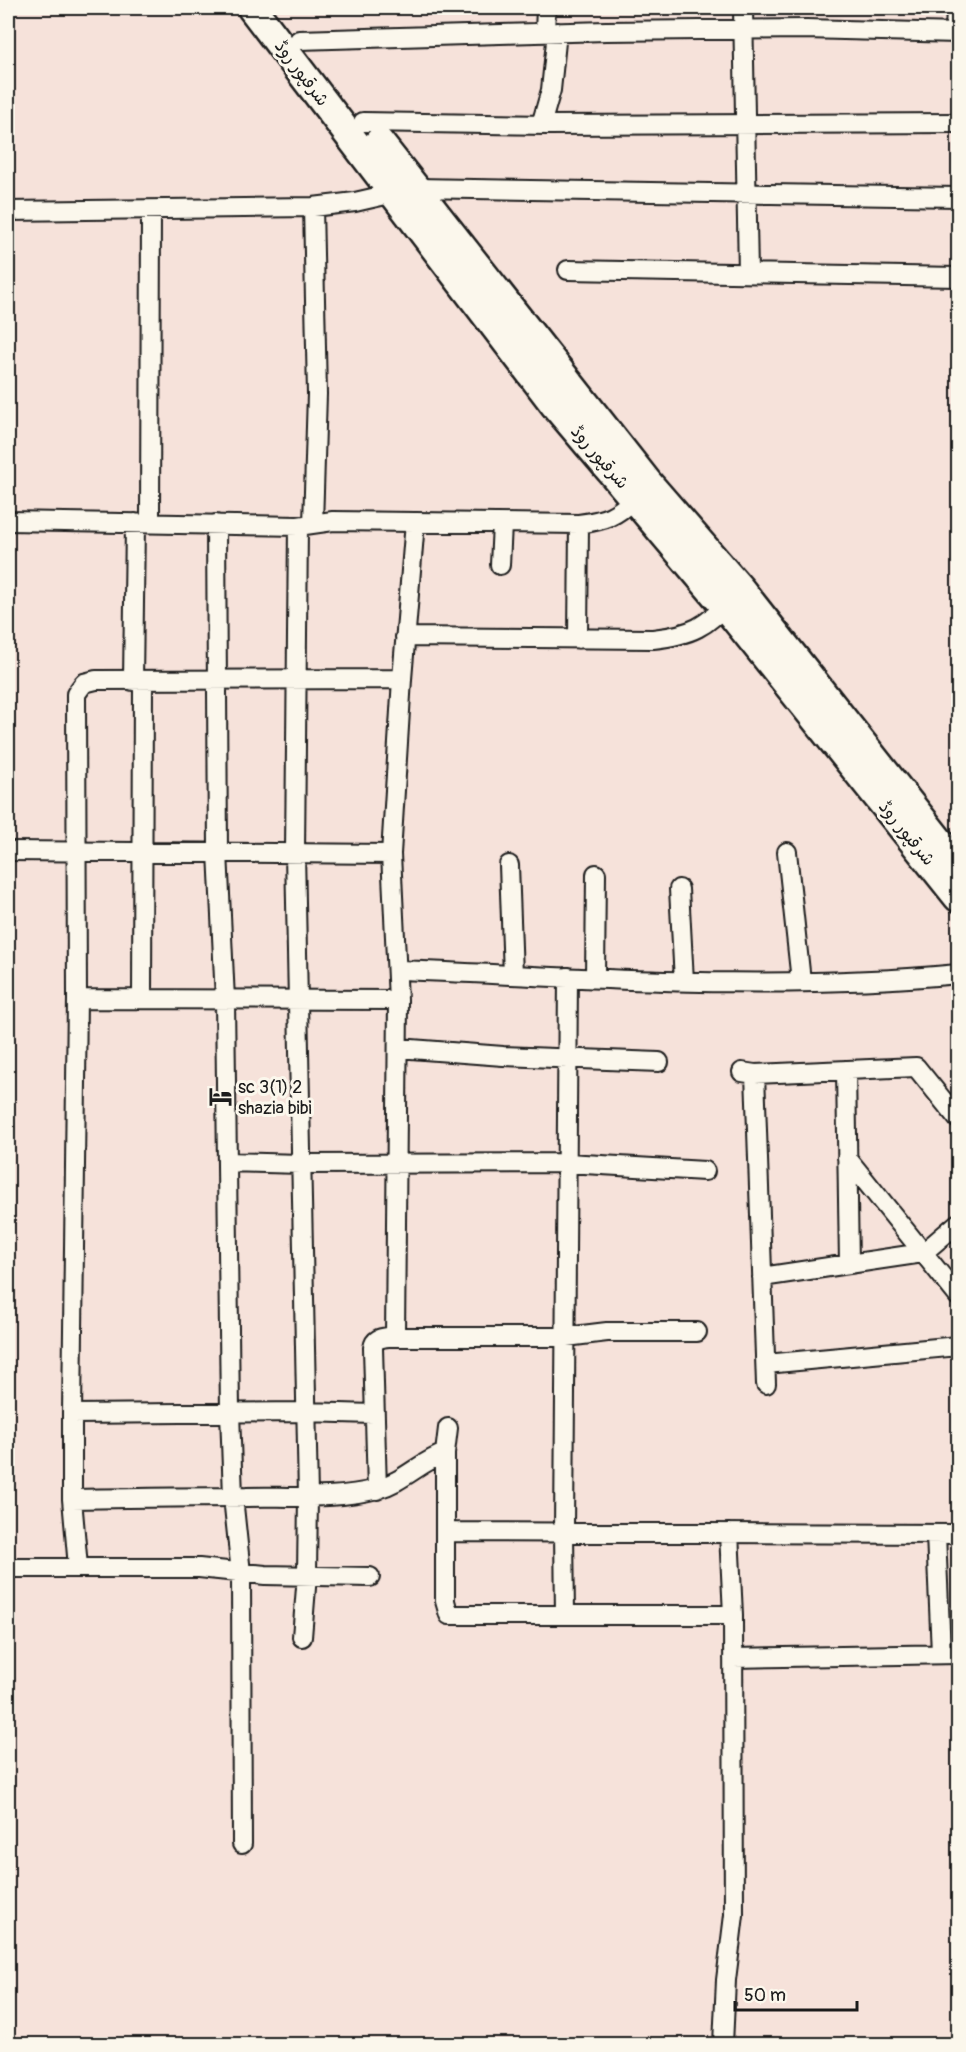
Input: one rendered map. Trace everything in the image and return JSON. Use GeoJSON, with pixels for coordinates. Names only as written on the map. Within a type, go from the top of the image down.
{"type":"FeatureCollection","features":[{"type":"Feature","properties":{"kind":"main road","name":"شرقپور روڈ"},"geometry":{"type":"LineString","coordinates":[[252,8],[646,482],[958,897]]}},
{"type":"Feature","properties":{"kind":"main road","name":"شرقپور روڈ"},"geometry":{"type":"LineString","coordinates":[[275,8],[363,122],[405,191],[555,405],[635,498],[733,598],[958,865]]}},
{"type":"Feature","properties":{"kind":"street"},"geometry":{"type":"LineString","coordinates":[[541,125],[551,90],[551,32],[546,8]]}},
{"type":"Feature","properties":{"kind":"street"},"geometry":{"type":"LineString","coordinates":[[743,8],[748,273]]}},
{"type":"Feature","properties":{"kind":"street"},"geometry":{"type":"LineString","coordinates":[[299,40],[551,32],[806,29],[957,33],[956,8]]}},
{"type":"Feature","properties":{"kind":"street"},"geometry":{"type":"LineString","coordinates":[[363,122],[541,125],[958,123]]}},
{"type":"Feature","properties":{"kind":"street"},"geometry":{"type":"LineString","coordinates":[[8,211],[313,207],[355,202],[405,191],[958,197]]}},
{"type":"Feature","properties":{"kind":"street"},"geometry":{"type":"LineString","coordinates":[[302,1637],[307,1575],[308,1496],[296,853],[297,680],[316,394],[313,207]]}},
{"type":"Feature","properties":{"kind":"street"},"geometry":{"type":"LineString","coordinates":[[142,999],[138,681],[151,210]]}},
{"type":"Feature","properties":{"kind":"street"},"geometry":{"type":"LineString","coordinates":[[568,270],[958,277]]}},
{"type":"Feature","properties":{"kind":"street"},"geometry":{"type":"LineString","coordinates":[[8,521],[306,525],[333,521],[579,524],[609,518],[624,509],[635,498]]}},
{"type":"Feature","properties":{"kind":"street"},"geometry":{"type":"LineString","coordinates":[[395,1337],[398,999],[391,854],[415,522]]}},
{"type":"Feature","properties":{"kind":"street"},"geometry":{"type":"LineString","coordinates":[[216,524],[218,852],[225,1000],[230,1412],[233,1497],[241,1573],[242,1844]]}},
{"type":"Feature","properties":{"kind":"street"},"geometry":{"type":"LineString","coordinates":[[500,565],[502,524]]}},
{"type":"Feature","properties":{"kind":"street"},"geometry":{"type":"LineString","coordinates":[[578,639],[579,524]]}},
{"type":"Feature","properties":{"kind":"street"},"geometry":{"type":"LineString","coordinates":[[405,637],[653,639],[686,634],[708,622],[733,598]]}},
{"type":"Feature","properties":{"kind":"street"},"geometry":{"type":"LineString","coordinates":[[78,1567],[72,1499],[77,999],[76,694],[80,686],[89,681],[402,679]]}},
{"type":"Feature","properties":{"kind":"street"},"geometry":{"type":"LineString","coordinates":[[8,852],[391,854]]}},
{"type":"Feature","properties":{"kind":"street"},"geometry":{"type":"LineString","coordinates":[[787,852],[801,981]]}},
{"type":"Feature","properties":{"kind":"street"},"geometry":{"type":"LineString","coordinates":[[509,865],[513,975]]}},
{"type":"Feature","properties":{"kind":"street"},"geometry":{"type":"LineString","coordinates":[[595,978],[596,874]]}},
{"type":"Feature","properties":{"kind":"street"},"geometry":{"type":"LineString","coordinates":[[679,889],[684,981]]}},
{"type":"Feature","properties":{"kind":"street"},"geometry":{"type":"LineString","coordinates":[[397,970],[684,981],[801,981],[958,974]]}},
{"type":"Feature","properties":{"kind":"street"},"geometry":{"type":"LineString","coordinates":[[565,1615],[568,977]]}},
{"type":"Feature","properties":{"kind":"street"},"geometry":{"type":"LineString","coordinates":[[77,999],[398,999]]}},
{"type":"Feature","properties":{"kind":"street"},"geometry":{"type":"LineString","coordinates":[[398,1048],[503,1056],[659,1062]]}},
{"type":"Feature","properties":{"kind":"street"},"geometry":{"type":"LineString","coordinates":[[766,1384],[762,1277],[748,1073],[916,1067],[958,1119]]}},
{"type":"Feature","properties":{"kind":"street"},"geometry":{"type":"LineString","coordinates":[[846,1070],[849,1264]]}},
{"type":"Feature","properties":{"kind":"street"},"geometry":{"type":"LineString","coordinates":[[847,1158],[958,1296]]}},
{"type":"Feature","properties":{"kind":"street"},"geometry":{"type":"LineString","coordinates":[[227,1162],[567,1163],[705,1171]]}},
{"type":"Feature","properties":{"kind":"street"},"geometry":{"type":"LineString","coordinates":[[762,1277],[922,1253],[958,1223]]}},
{"type":"Feature","properties":{"kind":"street"},"geometry":{"type":"LineString","coordinates":[[377,1490],[373,1344],[378,1339],[395,1337],[566,1338],[607,1332],[697,1332]]}},
{"type":"Feature","properties":{"kind":"street"},"geometry":{"type":"LineString","coordinates":[[766,1364],[958,1346]]}},
{"type":"Feature","properties":{"kind":"street"},"geometry":{"type":"LineString","coordinates":[[72,1413],[374,1414]]}},
{"type":"Feature","properties":{"kind":"street"},"geometry":{"type":"LineString","coordinates":[[448,1428],[445,1453],[445,1602],[449,1615],[733,1615]]}},
{"type":"Feature","properties":{"kind":"street"},"geometry":{"type":"LineString","coordinates":[[72,1499],[354,1494],[377,1490],[395,1483],[433,1457],[445,1453]]}},
{"type":"Feature","properties":{"kind":"street"},"geometry":{"type":"LineString","coordinates":[[445,1532],[958,1534]]}},
{"type":"Feature","properties":{"kind":"street"},"geometry":{"type":"LineString","coordinates":[[723,2044],[726,1980],[734,1915],[733,1615],[729,1533]]}},
{"type":"Feature","properties":{"kind":"street"},"geometry":{"type":"LineString","coordinates":[[733,1658],[950,1654],[936,1534]]}},
{"type":"Feature","properties":{"kind":"street"},"geometry":{"type":"LineString","coordinates":[[8,1568],[199,1568],[241,1573],[370,1577]]}},
{"type":"Feature","properties":{"kind":"place","name":"sc 3(1) 2 shazia bibi"},"geometry":{"type":"Point","coordinates":[220,1097]}}]}
